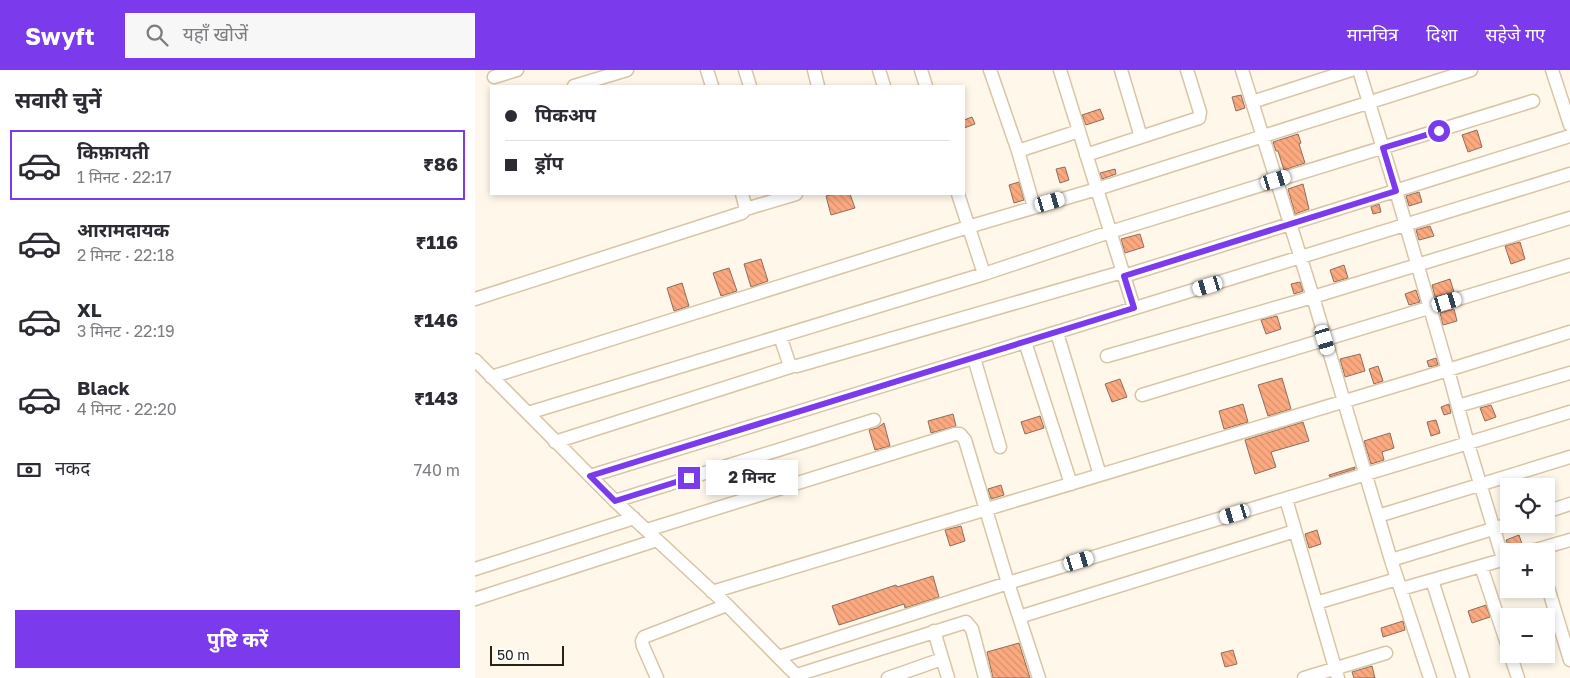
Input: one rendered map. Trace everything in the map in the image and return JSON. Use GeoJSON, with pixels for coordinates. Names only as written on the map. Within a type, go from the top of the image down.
{"type":"FeatureCollection","features":[{"type":"Feature","properties":{"kind":"street"},"geometry":{"type":"LineString","coordinates":[[494,78],[517,70]]}},
{"type":"Feature","properties":{"kind":"street"},"geometry":{"type":"LineString","coordinates":[[577,85],[627,70]]}},
{"type":"Feature","properties":{"kind":"street"},"geometry":{"type":"LineString","coordinates":[[707,70],[712,85]]}},
{"type":"Feature","properties":{"kind":"street"},"geometry":{"type":"LineString","coordinates":[[745,70],[750,85]]}},
{"type":"Feature","properties":{"kind":"street"},"geometry":{"type":"LineString","coordinates":[[813,70],[818,85]]}},
{"type":"Feature","properties":{"kind":"street"},"geometry":{"type":"LineString","coordinates":[[879,70],[884,85]]}},
{"type":"Feature","properties":{"kind":"street"},"geometry":{"type":"LineString","coordinates":[[921,70],[926,85]]}},
{"type":"Feature","properties":{"kind":"street"},"geometry":{"type":"LineString","coordinates":[[990,70],[1018,151],[1034,207]]}},
{"type":"Feature","properties":{"kind":"street"},"geometry":{"type":"LineString","coordinates":[[1060,70],[1134,308]]}},
{"type":"Feature","properties":{"kind":"street"},"geometry":{"type":"LineString","coordinates":[[1121,70],[1141,137]]}},
{"type":"Feature","properties":{"kind":"street"},"geometry":{"type":"LineString","coordinates":[[1086,155],[1200,117],[1187,70]]}},
{"type":"Feature","properties":{"kind":"street"},"geometry":{"type":"LineString","coordinates":[[1242,70],[1367,474],[1391,560],[1430,678]]}},
{"type":"Feature","properties":{"kind":"street"},"geometry":{"type":"LineString","coordinates":[[1252,102],[1351,70]]}},
{"type":"Feature","properties":{"kind":"street"},"geometry":{"type":"LineString","coordinates":[[1359,70],[1406,225],[1468,444],[1500,543]]}},
{"type":"Feature","properties":{"kind":"street"},"geometry":{"type":"LineString","coordinates":[[491,377],[1471,70]]}},
{"type":"Feature","properties":{"kind":"street"},"geometry":{"type":"LineString","coordinates":[[1552,70],[1570,125]]}},
{"type":"Feature","properties":{"kind":"street"},"geometry":{"type":"LineString","coordinates":[[528,413],[984,274],[1110,232],[1533,102]]}},
{"type":"Feature","properties":{"kind":"street"},"geometry":{"type":"LineString","coordinates":[[1018,151],[1079,131]]}},
{"type":"Feature","properties":{"kind":"street"},"geometry":{"type":"LineString","coordinates":[[555,442],[793,366],[1123,274],[1570,136]]}},
{"type":"Feature","properties":{"kind":"street"},"geometry":{"type":"LineString","coordinates":[[590,476],[1570,174]]}},
{"type":"Feature","properties":{"kind":"street"},"geometry":{"type":"LineString","coordinates":[[742,195],[745,209]]}},
{"type":"Feature","properties":{"kind":"street"},"geometry":{"type":"LineString","coordinates":[[958,195],[984,274]]}},
{"type":"Feature","properties":{"kind":"street"},"geometry":{"type":"LineString","coordinates":[[475,299],[742,213],[745,209],[782,196]]}},
{"type":"Feature","properties":{"kind":"street"},"geometry":{"type":"LineString","coordinates":[[1107,356],[1313,297],[1570,218]]}},
{"type":"Feature","properties":{"kind":"street"},"geometry":{"type":"LineString","coordinates":[[1142,395],[1570,265]]}},
{"type":"Feature","properties":{"kind":"street"},"geometry":{"type":"LineString","coordinates":[[1057,332],[1100,475]]}},
{"type":"Feature","properties":{"kind":"street"},"geometry":{"type":"LineString","coordinates":[[712,592],[1570,332]]}},
{"type":"Feature","properties":{"kind":"street"},"geometry":{"type":"LineString","coordinates":[[780,336],[789,363],[793,366]]}},
{"type":"Feature","properties":{"kind":"street"},"geometry":{"type":"LineString","coordinates":[[1025,342],[1071,484]]}},
{"type":"Feature","properties":{"kind":"street"},"geometry":{"type":"LineString","coordinates":[[973,358],[1000,447]]}},
{"type":"Feature","properties":{"kind":"street"},"geometry":{"type":"LineString","coordinates":[[475,360],[615,501],[727,605],[798,677],[961,622],[966,622],[971,629],[985,678]]}},
{"type":"Feature","properties":{"kind":"street"},"geometry":{"type":"LineString","coordinates":[[1458,406],[1570,373]]}},
{"type":"Feature","properties":{"kind":"street"},"geometry":{"type":"LineString","coordinates":[[779,657],[1008,583],[1570,412]]}},
{"type":"Feature","properties":{"kind":"street"},"geometry":{"type":"LineString","coordinates":[[615,501],[874,420]]}},
{"type":"Feature","properties":{"kind":"street"},"geometry":{"type":"LineString","coordinates":[[647,530],[960,434],[965,440],[1039,678]]}},
{"type":"Feature","properties":{"kind":"street"},"geometry":{"type":"LineString","coordinates":[[1378,516],[1570,457]]}},
{"type":"Feature","properties":{"kind":"street"},"geometry":{"type":"LineString","coordinates":[[1286,499],[1336,673]]}},
{"type":"Feature","properties":{"kind":"street"},"geometry":{"type":"LineString","coordinates":[[1555,509],[1570,504]]}},
{"type":"Feature","properties":{"kind":"street"},"geometry":{"type":"LineString","coordinates":[[475,569],[634,518]]}},
{"type":"Feature","properties":{"kind":"street"},"geometry":{"type":"LineString","coordinates":[[1391,560],[1500,527]]}},
{"type":"Feature","properties":{"kind":"street"},"geometry":{"type":"LineString","coordinates":[[1019,617],[1295,531]]}},
{"type":"Feature","properties":{"kind":"street"},"geometry":{"type":"LineString","coordinates":[[475,599],[657,540]]}},
{"type":"Feature","properties":{"kind":"street"},"geometry":{"type":"LineString","coordinates":[[1555,545],[1570,540]]}},
{"type":"Feature","properties":{"kind":"street"},"geometry":{"type":"LineString","coordinates":[[1316,602],[1399,584],[1432,580],[1500,561]]}},
{"type":"Feature","properties":{"kind":"street"},"geometry":{"type":"LineString","coordinates":[[1481,566],[1500,623]]}},
{"type":"Feature","properties":{"kind":"street"},"geometry":{"type":"LineString","coordinates":[[1432,580],[1463,678]]}},
{"type":"Feature","properties":{"kind":"street"},"geometry":{"type":"LineString","coordinates":[[1551,598],[1570,660]]}},
{"type":"Feature","properties":{"kind":"street"},"geometry":{"type":"LineString","coordinates":[[657,678],[643,646],[642,641],[644,637],[727,605]]}},
{"type":"Feature","properties":{"kind":"street"},"geometry":{"type":"LineString","coordinates":[[934,631],[948,678]]}},
{"type":"Feature","properties":{"kind":"street"},"geometry":{"type":"LineString","coordinates":[[1304,678],[1336,673],[1386,654]]}},
{"type":"Feature","properties":{"kind":"street"},"geometry":{"type":"LineString","coordinates":[[888,678],[942,659]]}},
{"type":"Feature","properties":{"kind":"street"},"geometry":{"type":"LineString","coordinates":[[1513,663],[1518,678]]}},
{"type":"Feature","properties":{"kind":"building"},"geometry":{"type":"Polygon","coordinates":[[[1241,95],[1245,108],[1236,111],[1232,97],[1241,95]]]}},
{"type":"Feature","properties":{"kind":"building"},"geometry":{"type":"Polygon","coordinates":[[[1100,109],[1104,119],[1086,125],[1082,115],[1100,109]]]}},
{"type":"Feature","properties":{"kind":"building"},"geometry":{"type":"Polygon","coordinates":[[[972,117],[975,124],[965,128],[965,120],[972,117]]]}},
{"type":"Feature","properties":{"kind":"building"},"geometry":{"type":"Polygon","coordinates":[[[1477,130],[1482,147],[1468,152],[1462,135],[1477,130]]]}},
{"type":"Feature","properties":{"kind":"building"},"geometry":{"type":"Polygon","coordinates":[[[1298,134],[1305,163],[1284,170],[1273,142],[1298,134]]]}},
{"type":"Feature","properties":{"kind":"building"},"geometry":{"type":"Polygon","coordinates":[[[1065,167],[1069,180],[1060,183],[1056,169],[1065,167]]]}},
{"type":"Feature","properties":{"kind":"building"},"geometry":{"type":"Polygon","coordinates":[[[1115,169],[1116,174],[1102,179],[1100,173],[1115,169]]]}},
{"type":"Feature","properties":{"kind":"building"},"geometry":{"type":"Polygon","coordinates":[[[1019,182],[1024,200],[1014,203],[1009,185],[1019,182]]]}},
{"type":"Feature","properties":{"kind":"building"},"geometry":{"type":"Polygon","coordinates":[[[1303,184],[1309,209],[1295,214],[1288,189],[1303,184]]]}},
{"type":"Feature","properties":{"kind":"building"},"geometry":{"type":"Polygon","coordinates":[[[1419,192],[1422,202],[1409,206],[1406,196],[1419,192]]]}},
{"type":"Feature","properties":{"kind":"building"},"geometry":{"type":"Polygon","coordinates":[[[850,195],[855,208],[831,215],[826,196],[850,195]]]}},
{"type":"Feature","properties":{"kind":"building"},"geometry":{"type":"Polygon","coordinates":[[[1379,204],[1381,212],[1373,214],[1371,207],[1379,204]]]}},
{"type":"Feature","properties":{"kind":"building"},"geometry":{"type":"Polygon","coordinates":[[[1430,226],[1434,236],[1419,240],[1416,230],[1430,226]]]}},
{"type":"Feature","properties":{"kind":"building"},"geometry":{"type":"Polygon","coordinates":[[[1140,234],[1144,247],[1125,253],[1121,239],[1140,234]]]}},
{"type":"Feature","properties":{"kind":"building"},"geometry":{"type":"Polygon","coordinates":[[[1520,242],[1525,259],[1511,264],[1505,246],[1520,242]]]}},
{"type":"Feature","properties":{"kind":"building"},"geometry":{"type":"Polygon","coordinates":[[[761,259],[768,281],[751,287],[744,264],[761,259]]]}},
{"type":"Feature","properties":{"kind":"building"},"geometry":{"type":"Polygon","coordinates":[[[1344,265],[1348,278],[1334,282],[1330,270],[1344,265]]]}},
{"type":"Feature","properties":{"kind":"building"},"geometry":{"type":"Polygon","coordinates":[[[729,268],[737,291],[721,296],[713,273],[729,268]]]}},
{"type":"Feature","properties":{"kind":"building"},"geometry":{"type":"Polygon","coordinates":[[[1450,279],[1454,292],[1435,297],[1432,285],[1450,279]]]}},
{"type":"Feature","properties":{"kind":"building"},"geometry":{"type":"Polygon","coordinates":[[[1300,282],[1303,291],[1294,294],[1291,284],[1300,282]]]}},
{"type":"Feature","properties":{"kind":"building"},"geometry":{"type":"Polygon","coordinates":[[[682,283],[689,306],[674,311],[667,288],[682,283]]]}},
{"type":"Feature","properties":{"kind":"building"},"geometry":{"type":"Polygon","coordinates":[[[1416,290],[1420,302],[1409,305],[1405,294],[1416,290]]]}},
{"type":"Feature","properties":{"kind":"building"},"geometry":{"type":"Polygon","coordinates":[[[1454,309],[1457,321],[1443,325],[1440,313],[1454,309]]]}},
{"type":"Feature","properties":{"kind":"building"},"geometry":{"type":"Polygon","coordinates":[[[1277,316],[1281,329],[1266,334],[1261,320],[1277,316]]]}},
{"type":"Feature","properties":{"kind":"building"},"geometry":{"type":"Polygon","coordinates":[[[1360,354],[1365,371],[1345,377],[1340,359],[1360,354]]]}},
{"type":"Feature","properties":{"kind":"building"},"geometry":{"type":"Polygon","coordinates":[[[1436,358],[1438,365],[1429,367],[1427,361],[1436,358]]]}},
{"type":"Feature","properties":{"kind":"building"},"geometry":{"type":"Polygon","coordinates":[[[1378,366],[1383,381],[1374,384],[1369,369],[1378,366]]]}},
{"type":"Feature","properties":{"kind":"building"},"geometry":{"type":"Polygon","coordinates":[[[1282,378],[1291,409],[1268,416],[1258,385],[1282,378]]]}},
{"type":"Feature","properties":{"kind":"building"},"geometry":{"type":"Polygon","coordinates":[[[1120,379],[1127,397],[1112,402],[1105,384],[1120,379]]]}},
{"type":"Feature","properties":{"kind":"building"},"geometry":{"type":"Polygon","coordinates":[[[1243,404],[1248,422],[1224,429],[1219,411],[1243,404]]]}},
{"type":"Feature","properties":{"kind":"building"},"geometry":{"type":"Polygon","coordinates":[[[1449,404],[1451,413],[1444,415],[1441,407],[1449,404]]]}},
{"type":"Feature","properties":{"kind":"building"},"geometry":{"type":"Polygon","coordinates":[[[1491,405],[1496,417],[1485,421],[1480,408],[1491,405]]]}},
{"type":"Feature","properties":{"kind":"building"},"geometry":{"type":"Polygon","coordinates":[[[953,414],[956,426],[931,433],[928,421],[953,414]]]}},
{"type":"Feature","properties":{"kind":"building"},"geometry":{"type":"Polygon","coordinates":[[[1040,416],[1044,428],[1025,434],[1021,422],[1040,416]]]}},
{"type":"Feature","properties":{"kind":"building"},"geometry":{"type":"Polygon","coordinates":[[[1436,420],[1440,433],[1431,436],[1427,422],[1436,420]]]}},
{"type":"Feature","properties":{"kind":"building"},"geometry":{"type":"Polygon","coordinates":[[[1303,422],[1309,441],[1271,452],[1276,467],[1255,474],[1245,440],[1303,422]]]}},
{"type":"Feature","properties":{"kind":"building"},"geometry":{"type":"Polygon","coordinates":[[[884,423],[890,446],[875,450],[869,430],[877,428],[884,423]]]}},
{"type":"Feature","properties":{"kind":"building"},"geometry":{"type":"Polygon","coordinates":[[[1390,433],[1394,448],[1382,452],[1384,460],[1371,464],[1364,441],[1390,433]]]}},
{"type":"Feature","properties":{"kind":"building"},"geometry":{"type":"Polygon","coordinates":[[[1355,467],[1355,469],[1330,477],[1329,475],[1355,467]]]}},
{"type":"Feature","properties":{"kind":"building"},"geometry":{"type":"Polygon","coordinates":[[[1001,485],[1004,495],[991,499],[988,489],[1001,485]]]}},
{"type":"Feature","properties":{"kind":"building"},"geometry":{"type":"Polygon","coordinates":[[[961,526],[965,541],[950,546],[945,530],[961,526]]]}},
{"type":"Feature","properties":{"kind":"building"},"geometry":{"type":"Polygon","coordinates":[[[1317,530],[1321,544],[1309,548],[1305,534],[1317,530]]]}},
{"type":"Feature","properties":{"kind":"building"},"geometry":{"type":"Polygon","coordinates":[[[1519,535],[1522,543],[1507,543],[1506,540],[1519,535]]]}},
{"type":"Feature","properties":{"kind":"building"},"geometry":{"type":"Polygon","coordinates":[[[933,576],[939,597],[905,608],[904,604],[839,625],[832,606],[896,585],[897,587],[933,576]]]}},
{"type":"Feature","properties":{"kind":"building"},"geometry":{"type":"Polygon","coordinates":[[[1486,605],[1490,617],[1472,623],[1468,611],[1486,605]]]}},
{"type":"Feature","properties":{"kind":"building"},"geometry":{"type":"Polygon","coordinates":[[[1403,621],[1405,630],[1383,637],[1381,628],[1403,621]]]}},
{"type":"Feature","properties":{"kind":"building"},"geometry":{"type":"Polygon","coordinates":[[[1019,643],[1030,678],[993,678],[987,652],[1019,643]]]}},
{"type":"Feature","properties":{"kind":"building"},"geometry":{"type":"Polygon","coordinates":[[[1233,650],[1237,664],[1225,667],[1221,653],[1233,650]]]}},
{"type":"Feature","properties":{"kind":"building"},"geometry":{"type":"Polygon","coordinates":[[[1372,666],[1375,678],[1354,678],[1352,672],[1372,666]]]}},
{"type":"Feature","properties":{"kind":"route"},"geometry":{"type":"LineString","coordinates":[[689,478],[615,501],[590,476],[1134,308],[1124,276],[1396,191],[1383,148],[1439,131]]}}]}
